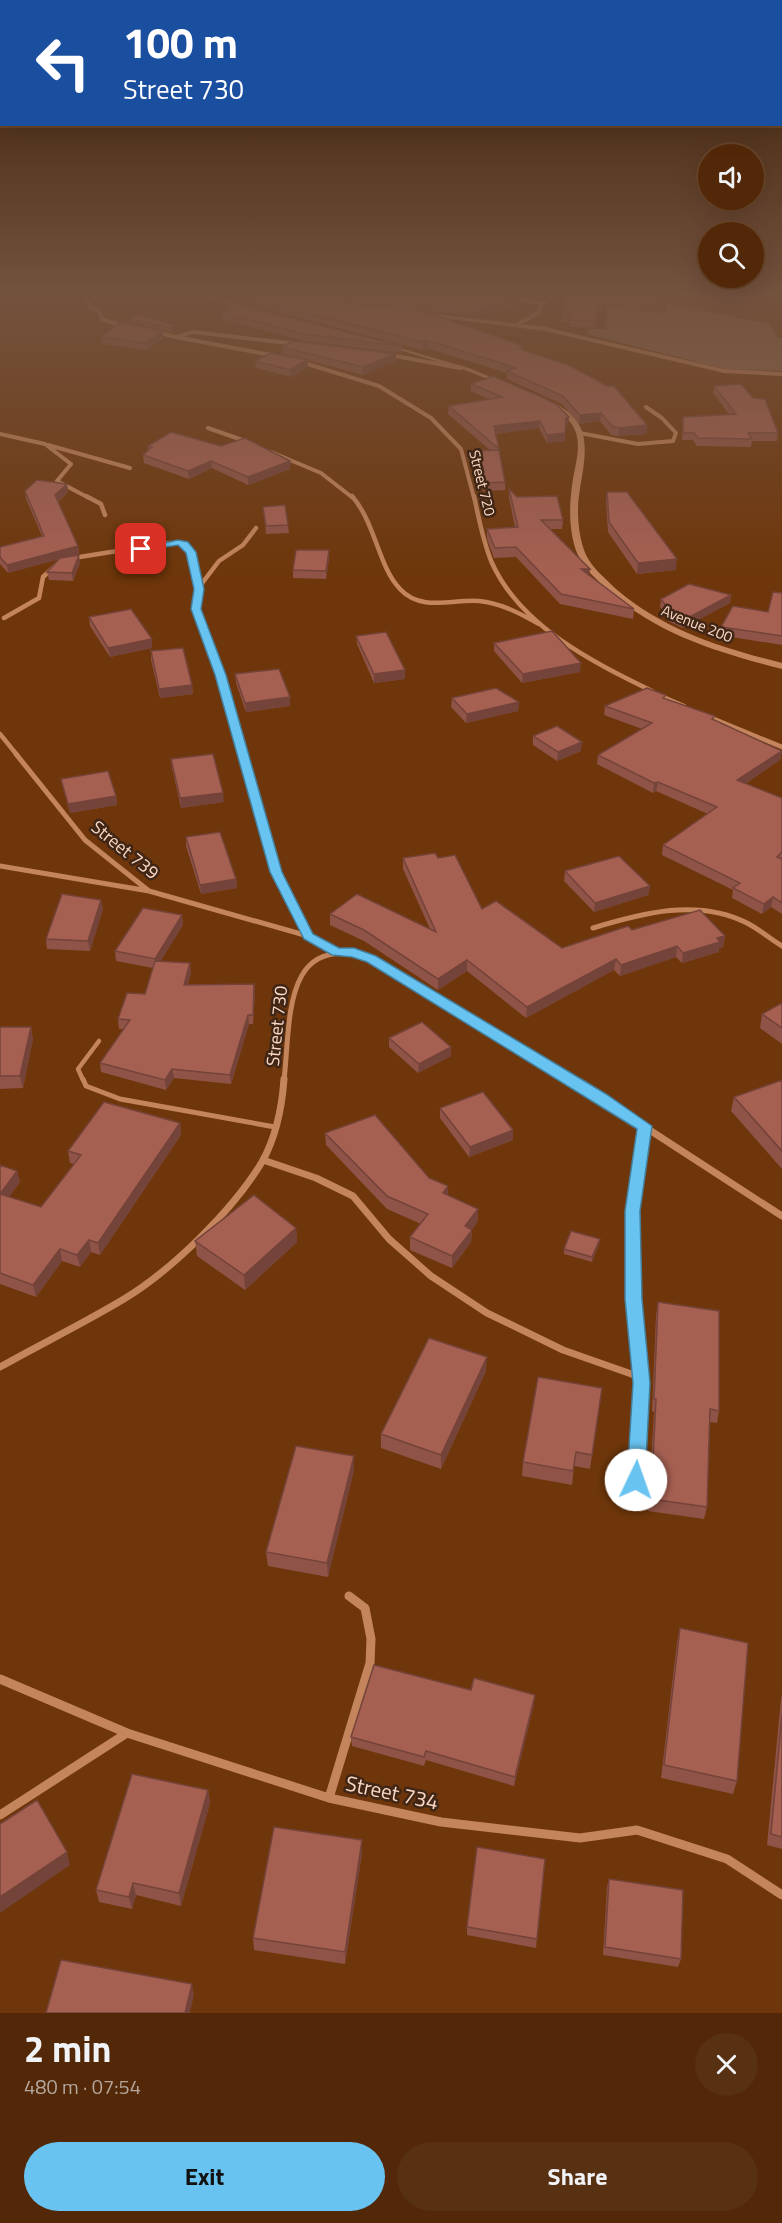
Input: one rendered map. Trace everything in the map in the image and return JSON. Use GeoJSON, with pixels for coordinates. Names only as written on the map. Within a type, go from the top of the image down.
{"type":"FeatureCollection","features":[{"type":"Feature","properties":{"kind":"main road"},"geometry":{"type":"LineString","coordinates":[[542,400],[562,410],[572,419],[580,433]]}},
{"type":"Feature","properties":{"kind":"main road","name":"Avenue 200"},"geometry":{"type":"LineString","coordinates":[[580,433],[580,459],[573,503],[579,547],[588,566],[628,606],[657,624],[708,645],[782,666]]}},
{"type":"Feature","properties":{"kind":"street","name":"Street 720"},"geometry":{"type":"LineString","coordinates":[[382,388],[432,416],[459,445],[466,457],[482,535],[490,560],[506,588],[554,634],[612,672],[692,709]]}},
{"type":"Feature","properties":{"kind":"street"},"geometry":{"type":"LineString","coordinates":[[580,433],[633,444],[663,444],[673,441],[676,433],[662,418],[646,407]]}},
{"type":"Feature","properties":{"kind":"street"},"geometry":{"type":"LineString","coordinates":[[208,428],[256,445]]}},
{"type":"Feature","properties":{"kind":"street"},"geometry":{"type":"LineString","coordinates":[[0,434],[130,468]]}},
{"type":"Feature","properties":{"kind":"street"},"geometry":{"type":"LineString","coordinates":[[45,444],[71,464],[57,482],[101,504],[105,515]]}},
{"type":"Feature","properties":{"kind":"street"},"geometry":{"type":"LineString","coordinates":[[263,449],[315,468],[350,494],[366,514],[388,568],[400,590],[409,597],[424,602],[466,600],[496,604],[515,611],[554,634]]}},
{"type":"Feature","properties":{"kind":"street"},"geometry":{"type":"LineString","coordinates":[[199,589],[219,561],[243,545],[256,528]]}},
{"type":"Feature","properties":{"kind":"street"},"geometry":{"type":"LineString","coordinates":[[4,618],[39,598],[39,581],[46,570],[59,562],[168,543],[184,544],[188,547],[195,566],[199,589],[196,609],[220,675],[276,872],[308,936]]}},
{"type":"Feature","properties":{"kind":"street"},"geometry":{"type":"LineString","coordinates":[[702,714],[782,747]]}},
{"type":"Feature","properties":{"kind":"street","name":"Street 739"},"geometry":{"type":"LineString","coordinates":[[0,734],[85,840],[149,891],[308,936],[337,952]]}},
{"type":"Feature","properties":{"kind":"street"},"geometry":{"type":"LineString","coordinates":[[0,866],[149,891]]}},
{"type":"Feature","properties":{"kind":"street"},"geometry":{"type":"LineString","coordinates":[[593,928],[625,918],[673,910],[705,910],[746,923],[782,946]]}},
{"type":"Feature","properties":{"kind":"street"},"geometry":{"type":"LineString","coordinates":[[337,952],[354,952],[371,959],[601,1097],[782,1216]]}},
{"type":"Feature","properties":{"kind":"street","name":"Street 730"},"geometry":{"type":"LineString","coordinates":[[0,1367],[126,1298],[188,1249],[239,1196],[263,1160],[275,1127],[285,1085],[294,989],[298,975],[320,956],[337,952]]}},
{"type":"Feature","properties":{"kind":"street"},"geometry":{"type":"LineString","coordinates":[[636,1480],[640,1377],[632,1264],[632,1211],[645,1126]]}},
{"type":"Feature","properties":{"kind":"street"},"geometry":{"type":"LineString","coordinates":[[263,1160],[316,1178],[353,1196],[389,1239],[431,1276],[487,1313],[563,1350],[640,1377]]}},
{"type":"Feature","properties":{"kind":"street"},"geometry":{"type":"LineString","coordinates":[[329,1798],[370,1663],[372,1639],[365,1608],[349,1596]]}},
{"type":"Feature","properties":{"kind":"street","name":"Street 734"},"geometry":{"type":"LineString","coordinates":[[0,1679],[127,1733],[329,1798],[441,1822],[580,1838],[637,1830],[727,1859],[782,1895]]}},
{"type":"Feature","properties":{"kind":"street"},"geometry":{"type":"LineString","coordinates":[[0,1815],[127,1733]]}},
{"type":"Feature","properties":{"kind":"lane"},"geometry":{"type":"LineString","coordinates":[[99,1041],[78,1069],[86,1086],[120,1099],[275,1127]]}},
{"type":"Feature","properties":{"kind":"building"},"geometry":{"type":"Polygon","coordinates":[[[480,388],[521,388],[546,399],[557,405],[569,417],[566,418],[565,433],[547,435],[540,421],[494,426],[499,449],[449,406],[502,397],[480,388]]]}},
{"type":"Feature","properties":{"kind":"building"},"geometry":{"type":"Polygon","coordinates":[[[545,388],[616,388],[647,425],[619,428],[612,426],[601,413],[580,415],[563,396],[545,388]]]}},
{"type":"Feature","properties":{"kind":"building"},"geometry":{"type":"Polygon","coordinates":[[[716,388],[744,388],[753,398],[765,399],[778,433],[748,433],[752,439],[698,438],[694,433],[683,433],[683,417],[736,414],[716,388]]]}},
{"type":"Feature","properties":{"kind":"building"},"geometry":{"type":"Polygon","coordinates":[[[171,432],[221,446],[245,438],[290,461],[248,477],[211,461],[188,471],[143,455],[152,447],[148,446],[171,432]]]}},
{"type":"Feature","properties":{"kind":"building"},"geometry":{"type":"Polygon","coordinates":[[[499,450],[505,482],[483,483],[473,451],[499,450]]]}},
{"type":"Feature","properties":{"kind":"building"},"geometry":{"type":"Polygon","coordinates":[[[37,480],[67,484],[55,495],[78,546],[7,565],[0,557],[0,547],[44,536],[25,491],[37,480]]]}},
{"type":"Feature","properties":{"kind":"building"},"geometry":{"type":"Polygon","coordinates":[[[509,489],[517,497],[557,496],[563,520],[541,520],[590,569],[581,569],[634,609],[561,594],[516,547],[495,548],[487,529],[518,527],[509,489]]]}},
{"type":"Feature","properties":{"kind":"building"},"geometry":{"type":"Polygon","coordinates":[[[607,492],[627,492],[677,559],[638,563],[609,522],[607,492]]]}},
{"type":"Feature","properties":{"kind":"building"},"geometry":{"type":"Polygon","coordinates":[[[285,505],[288,525],[266,526],[263,507],[285,505]]]}},
{"type":"Feature","properties":{"kind":"building"},"geometry":{"type":"Polygon","coordinates":[[[296,550],[329,550],[326,571],[293,570],[296,550]]]}},
{"type":"Feature","properties":{"kind":"building"},"geometry":{"type":"Polygon","coordinates":[[[79,555],[72,573],[47,572],[60,558],[79,555]]]}},
{"type":"Feature","properties":{"kind":"building"},"geometry":{"type":"Polygon","coordinates":[[[689,584],[731,595],[684,620],[671,613],[661,599],[689,584]]]}},
{"type":"Feature","properties":{"kind":"building"},"geometry":{"type":"Polygon","coordinates":[[[773,592],[782,593],[782,636],[721,627],[733,606],[768,612],[773,592]]]}},
{"type":"Feature","properties":{"kind":"building"},"geometry":{"type":"Polygon","coordinates":[[[131,609],[152,639],[108,648],[89,617],[131,609]]]}},
{"type":"Feature","properties":{"kind":"building"},"geometry":{"type":"Polygon","coordinates":[[[552,631],[581,663],[523,674],[494,643],[552,631]]]}},
{"type":"Feature","properties":{"kind":"building"},"geometry":{"type":"Polygon","coordinates":[[[386,632],[405,670],[374,674],[356,636],[386,632]]]}},
{"type":"Feature","properties":{"kind":"building"},"geometry":{"type":"Polygon","coordinates":[[[183,648],[192,685],[159,689],[151,651],[183,648]]]}},
{"type":"Feature","properties":{"kind":"building"},"geometry":{"type":"Polygon","coordinates":[[[279,669],[290,697],[245,703],[235,674],[279,669]]]}},
{"type":"Feature","properties":{"kind":"building"},"geometry":{"type":"Polygon","coordinates":[[[496,688],[519,702],[467,714],[452,698],[496,688]]]}},
{"type":"Feature","properties":{"kind":"building"},"geometry":{"type":"Polygon","coordinates":[[[647,688],[666,695],[663,698],[715,716],[712,719],[782,751],[737,780],[782,798],[782,852],[777,857],[782,859],[782,903],[773,897],[764,904],[733,888],[740,883],[663,845],[717,807],[658,782],[654,783],[598,755],[652,723],[605,706],[647,688]]]}},
{"type":"Feature","properties":{"kind":"building"},"geometry":{"type":"Polygon","coordinates":[[[557,726],[582,742],[558,752],[533,736],[557,726]]]}},
{"type":"Feature","properties":{"kind":"building"},"geometry":{"type":"Polygon","coordinates":[[[213,754],[223,793],[180,798],[171,759],[213,754]]]}},
{"type":"Feature","properties":{"kind":"building"},"geometry":{"type":"Polygon","coordinates":[[[108,771],[116,796],[68,804],[61,779],[108,771]]]}},
{"type":"Feature","properties":{"kind":"building"},"geometry":{"type":"Polygon","coordinates":[[[220,832],[236,879],[200,885],[186,837],[220,832]]]}},
{"type":"Feature","properties":{"kind":"building"},"geometry":{"type":"Polygon","coordinates":[[[435,853],[438,858],[455,855],[482,909],[496,901],[562,948],[628,926],[632,930],[700,910],[725,936],[717,938],[720,942],[683,953],[677,946],[621,965],[616,959],[527,1007],[467,960],[438,979],[364,930],[330,914],[357,894],[436,932],[403,858],[435,853]]]}},
{"type":"Feature","properties":{"kind":"building"},"geometry":{"type":"Polygon","coordinates":[[[619,856],[650,886],[595,903],[565,871],[619,856]]]}},
{"type":"Feature","properties":{"kind":"building"},"geometry":{"type":"Polygon","coordinates":[[[62,894],[101,900],[88,941],[46,939],[62,894]]]}},
{"type":"Feature","properties":{"kind":"building"},"geometry":{"type":"Polygon","coordinates":[[[143,908],[182,915],[155,959],[115,951],[143,908]]]}},
{"type":"Feature","properties":{"kind":"building"},"geometry":{"type":"Polygon","coordinates":[[[155,961],[190,963],[184,985],[254,984],[253,1015],[248,1015],[230,1075],[172,1069],[165,1080],[100,1063],[130,1020],[118,1019],[127,993],[145,994],[155,961]]]}},
{"type":"Feature","properties":{"kind":"building"},"geometry":{"type":"Polygon","coordinates":[[[782,1003],[782,1028],[762,1014],[782,1003]]]}},
{"type":"Feature","properties":{"kind":"building"},"geometry":{"type":"Polygon","coordinates":[[[422,1022],[451,1047],[419,1064],[389,1038],[422,1022]]]}},
{"type":"Feature","properties":{"kind":"building"},"geometry":{"type":"Polygon","coordinates":[[[0,1027],[31,1027],[20,1076],[0,1076],[0,1027]]]}},
{"type":"Feature","properties":{"kind":"building"},"geometry":{"type":"Polygon","coordinates":[[[782,1080],[782,1151],[734,1097],[782,1080]]]}},
{"type":"Feature","properties":{"kind":"building"},"geometry":{"type":"Polygon","coordinates":[[[483,1092],[513,1130],[470,1147],[440,1108],[483,1092]]]}},
{"type":"Feature","properties":{"kind":"building"},"geometry":{"type":"Polygon","coordinates":[[[104,1102],[180,1123],[98,1243],[89,1240],[77,1255],[60,1249],[33,1285],[0,1273],[0,1194],[41,1207],[81,1155],[68,1151],[104,1102]]]}},
{"type":"Feature","properties":{"kind":"building"},"geometry":{"type":"Polygon","coordinates":[[[375,1115],[429,1178],[448,1186],[443,1193],[478,1209],[465,1226],[472,1230],[452,1256],[410,1237],[428,1214],[387,1196],[325,1133],[375,1115]]]}},
{"type":"Feature","properties":{"kind":"building"},"geometry":{"type":"Polygon","coordinates":[[[0,1165],[17,1171],[0,1194],[0,1165]]]}},
{"type":"Feature","properties":{"kind":"building"},"geometry":{"type":"Polygon","coordinates":[[[254,1195],[296,1228],[244,1275],[195,1241],[254,1195]]]}},
{"type":"Feature","properties":{"kind":"building"},"geometry":{"type":"Polygon","coordinates":[[[571,1231],[600,1239],[592,1257],[564,1249],[571,1231]]]}},
{"type":"Feature","properties":{"kind":"building"},"geometry":{"type":"Polygon","coordinates":[[[658,1302],[719,1311],[719,1411],[710,1409],[707,1507],[651,1499],[658,1302]]]}},
{"type":"Feature","properties":{"kind":"building"},"geometry":{"type":"Polygon","coordinates":[[[429,1338],[487,1357],[441,1455],[381,1434],[429,1338]]]}},
{"type":"Feature","properties":{"kind":"building"},"geometry":{"type":"Polygon","coordinates":[[[538,1377],[602,1388],[592,1455],[576,1452],[573,1471],[523,1462],[538,1377]]]}},
{"type":"Feature","properties":{"kind":"building"},"geometry":{"type":"Polygon","coordinates":[[[296,1446],[354,1456],[327,1563],[266,1552],[296,1446]]]}},
{"type":"Feature","properties":{"kind":"building"},"geometry":{"type":"Polygon","coordinates":[[[680,1628],[748,1643],[737,1781],[664,1765],[680,1628]]]}},
{"type":"Feature","properties":{"kind":"building"},"geometry":{"type":"Polygon","coordinates":[[[374,1665],[471,1690],[474,1678],[535,1695],[515,1777],[426,1751],[424,1757],[351,1737],[374,1665]]]}},
{"type":"Feature","properties":{"kind":"building"},"geometry":{"type":"Polygon","coordinates":[[[782,1714],[782,1837],[771,1834],[782,1714]]]}},
{"type":"Feature","properties":{"kind":"building"},"geometry":{"type":"Polygon","coordinates":[[[132,1774],[208,1790],[179,1893],[133,1883],[129,1897],[96,1890],[132,1774]]]}},
{"type":"Feature","properties":{"kind":"building"},"geometry":{"type":"Polygon","coordinates":[[[37,1800],[67,1852],[0,1897],[0,1824],[37,1800]]]}},
{"type":"Feature","properties":{"kind":"building"},"geometry":{"type":"Polygon","coordinates":[[[274,1827],[362,1840],[345,1952],[253,1938],[274,1827]]]}},
{"type":"Feature","properties":{"kind":"building"},"geometry":{"type":"Polygon","coordinates":[[[477,1847],[545,1859],[537,1939],[467,1927],[477,1847]]]}},
{"type":"Feature","properties":{"kind":"building"},"geometry":{"type":"Polygon","coordinates":[[[609,1879],[683,1890],[681,1959],[605,1947],[609,1879]]]}},
{"type":"Feature","properties":{"kind":"building"},"geometry":{"type":"Polygon","coordinates":[[[61,1960],[192,1984],[185,2013],[46,2013],[61,1960]]]}},
{"type":"Feature","properties":{"kind":"route"},"geometry":{"type":"LineString","coordinates":[[141,549],[178,543],[184,544],[191,552],[199,589],[195,603],[196,609],[220,675],[276,872],[308,936],[337,952],[354,952],[371,959],[601,1097],[645,1126],[632,1211],[633,1299],[641,1383],[636,1480]]}}]}
